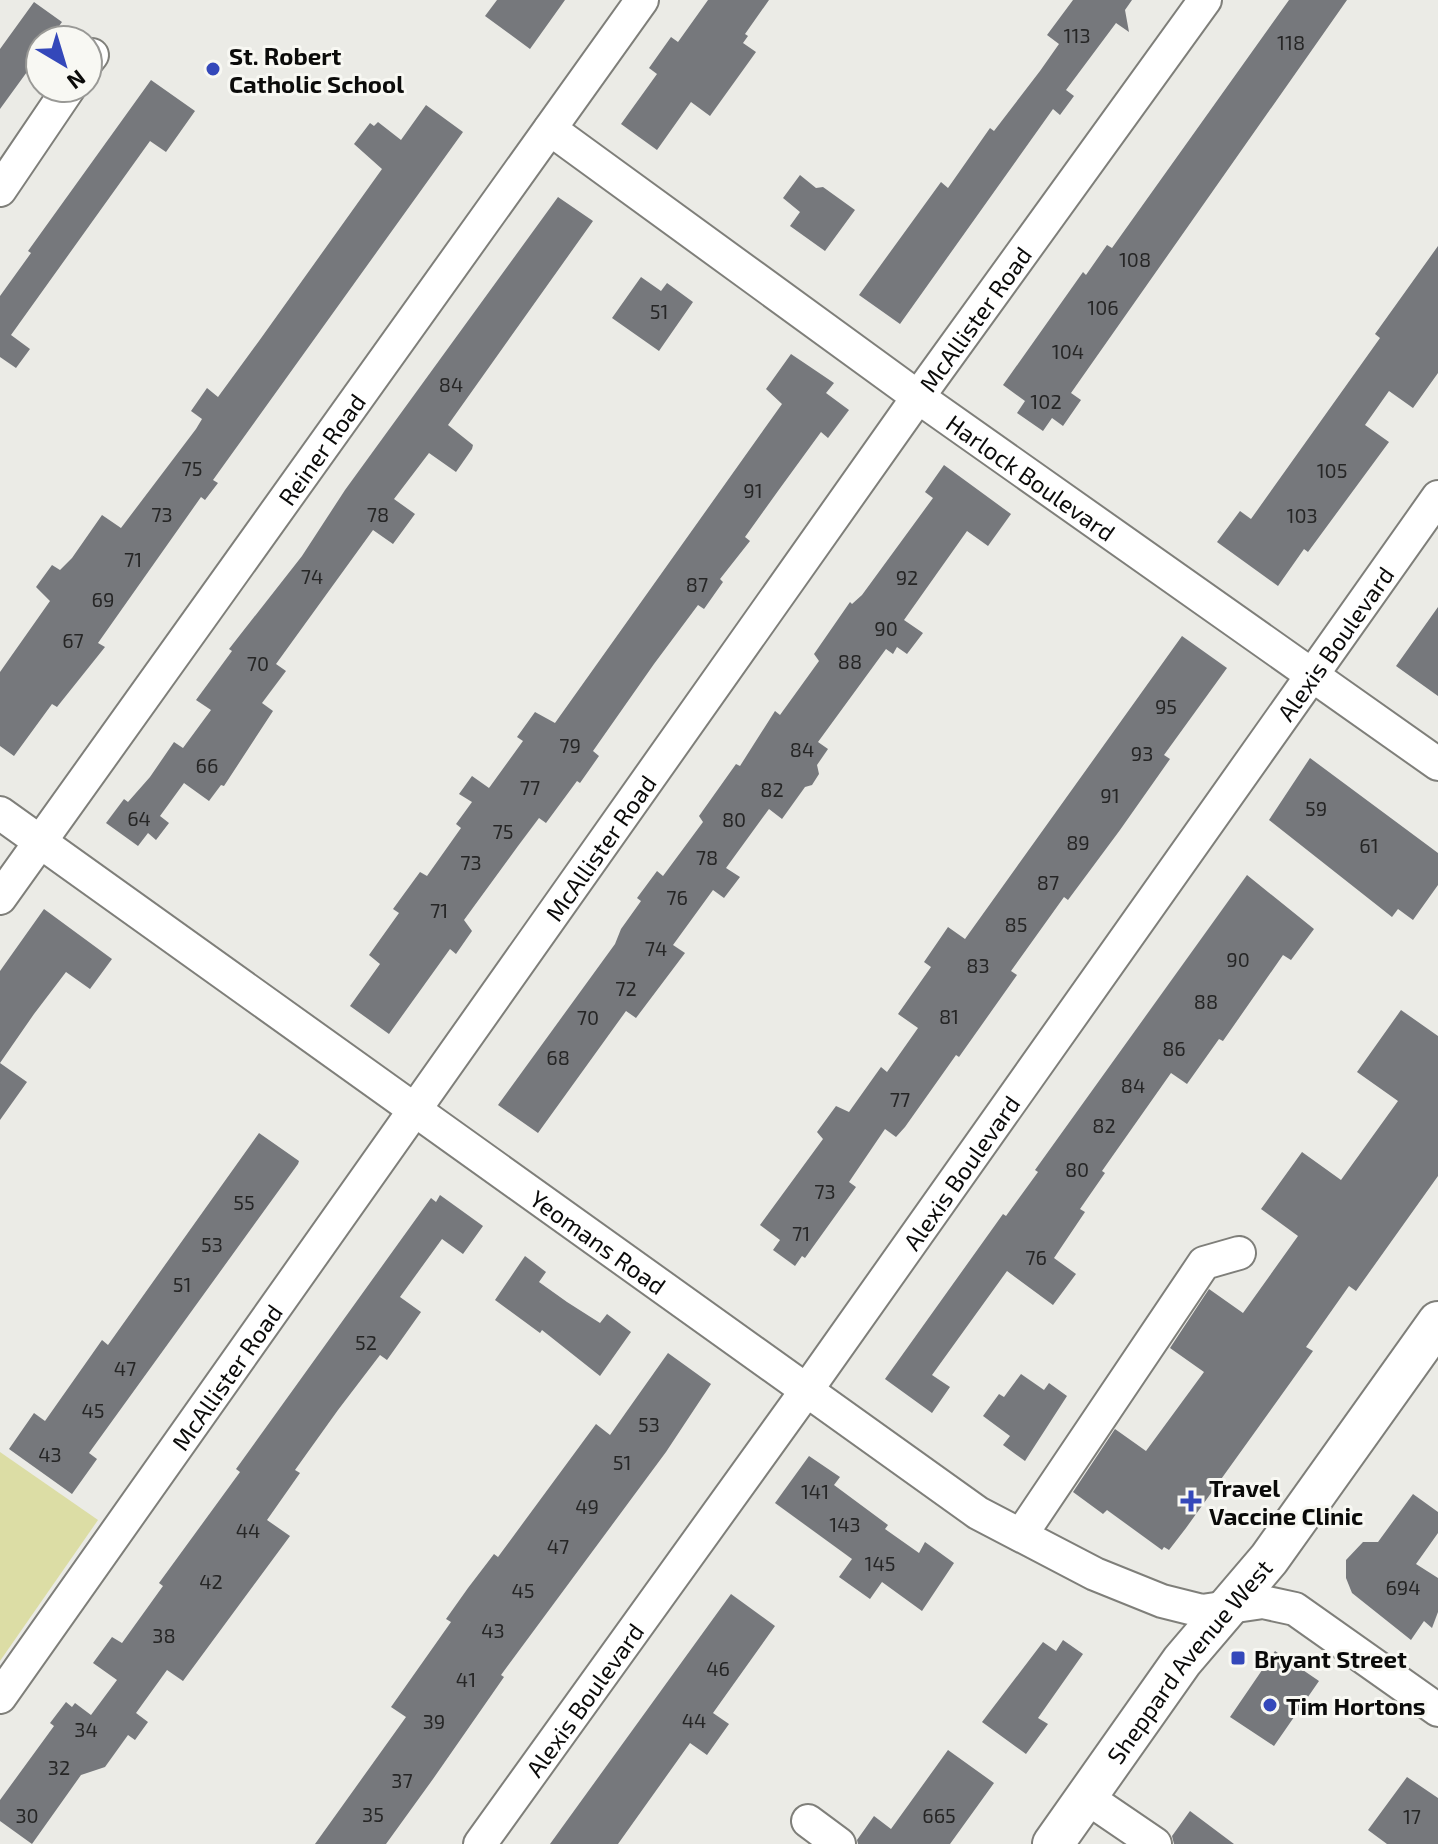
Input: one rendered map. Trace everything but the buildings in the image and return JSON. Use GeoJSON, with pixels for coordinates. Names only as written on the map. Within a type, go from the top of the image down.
{"type":"FeatureCollection","features":[{"type":"Feature","properties":{"kind":"main road","name":"Sheppard Avenue West"},"geometry":{"type":"LineString","coordinates":[[1053,1844],[1182,1661],[1269,1559],[1438,1322]]}},
{"type":"Feature","properties":{"kind":"street","name":"Reiner Road"},"geometry":{"type":"LineString","coordinates":[[0,898],[642,0]]}},
{"type":"Feature","properties":{"kind":"street","name":"McAllister Road"},"geometry":{"type":"LineString","coordinates":[[0,1697],[918,397],[1205,0]]}},
{"type":"Feature","properties":{"kind":"street"},"geometry":{"type":"LineString","coordinates":[[0,190],[58,104]]}},
{"type":"Feature","properties":{"kind":"street","name":"Harlock Boulevard"},"geometry":{"type":"LineString","coordinates":[[550,129],[918,397],[1438,764]]}},
{"type":"Feature","properties":{"kind":"street","name":"Alexis Boulevard"},"geometry":{"type":"LineString","coordinates":[[480,1844],[806,1391],[1438,497]]}},
{"type":"Feature","properties":{"kind":"street","name":"Yeomans Road"},"geometry":{"type":"LineString","coordinates":[[0,813],[978,1513],[1095,1574],[1162,1601],[1202,1611],[1227,1607]]}},
{"type":"Feature","properties":{"kind":"street"},"geometry":{"type":"LineString","coordinates":[[1021,1535],[1204,1263],[1239,1253]]}},
{"type":"Feature","properties":{"kind":"street"},"geometry":{"type":"LineString","coordinates":[[1227,1607],[1263,1602],[1295,1609],[1438,1710]]}},
{"type":"Feature","properties":{"kind":"street"},"geometry":{"type":"LineString","coordinates":[[1086,1797],[1155,1844]]}},
{"type":"Feature","properties":{"kind":"street"},"geometry":{"type":"LineString","coordinates":[[808,1821],[839,1844]]}},
{"type":"Feature","properties":{"kind":"green space"},"geometry":{"type":"Polygon","coordinates":[[[0,1452],[98,1520],[0,1661],[0,1452]]]}},
{"type":"Feature","properties":{"kind":"place","name":"St. Robert Catholic School"},"geometry":{"type":"Point","coordinates":[213,69]}},
{"type":"Feature","properties":{"kind":"place","name":"Travel Vaccine Clinic"},"geometry":{"type":"Point","coordinates":[1191,1501]}},
{"type":"Feature","properties":{"kind":"place","name":"Bryant Street"},"geometry":{"type":"Point","coordinates":[1238,1658]}},
{"type":"Feature","properties":{"kind":"place","name":"Tim Hortons"},"geometry":{"type":"Point","coordinates":[1270,1705]}}]}
